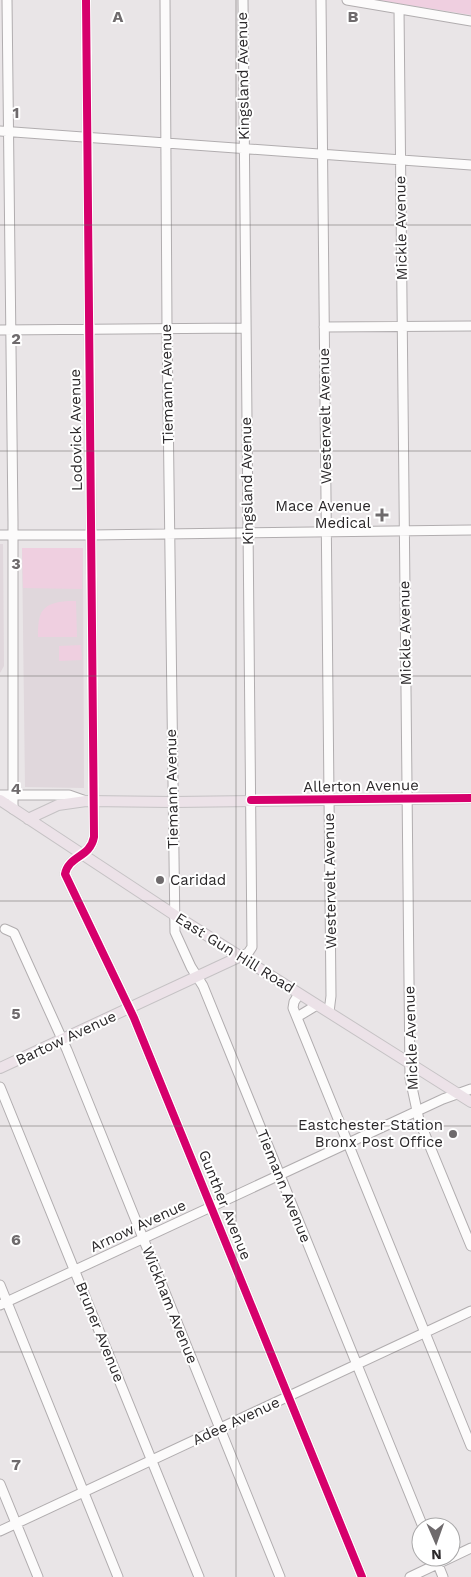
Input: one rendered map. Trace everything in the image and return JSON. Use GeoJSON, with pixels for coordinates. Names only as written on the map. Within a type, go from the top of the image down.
{"type":"FeatureCollection","features":[{"type":"Feature","properties":{"kind":"main road","name":"Allerton Avenue"},"geometry":{"type":"LineString","coordinates":[[28,819],[58,805],[90,801],[173,802],[471,798]]}},
{"type":"Feature","properties":{"kind":"main road","name":"East Gun Hill Road"},"geometry":{"type":"LineString","coordinates":[[0,800],[173,914],[471,1102]]}},
{"type":"Feature","properties":{"kind":"main road","name":"Bartow Avenue"},"geometry":{"type":"LineString","coordinates":[[0,1068],[241,956]]}},
{"type":"Feature","properties":{"kind":"street"},"geometry":{"type":"LineString","coordinates":[[7,0],[4,131],[11,330],[13,809]]}},
{"type":"Feature","properties":{"kind":"street","name":"Lodovick Avenue"},"geometry":{"type":"LineString","coordinates":[[83,855],[92,848],[93,842],[90,801],[91,536],[86,0]]}},
{"type":"Feature","properties":{"kind":"street","name":"Tiemann Avenue"},"geometry":{"type":"LineString","coordinates":[[164,0],[166,329],[174,932],[191,967],[203,986],[419,1517]]}},
{"type":"Feature","properties":{"kind":"street","name":"Kingsland Avenue"},"geometry":{"type":"LineString","coordinates":[[241,956],[248,953],[252,947],[243,0]]}},
{"type":"Feature","properties":{"kind":"street","name":"Westervelt Avenue"},"geometry":{"type":"LineString","coordinates":[[321,0],[331,996],[329,1012]]}},
{"type":"Feature","properties":{"kind":"street"},"geometry":{"type":"LineString","coordinates":[[347,0],[471,21]]}},
{"type":"Feature","properties":{"kind":"street","name":"Mickle Avenue"},"geometry":{"type":"LineString","coordinates":[[399,9],[410,1078],[417,1112],[471,1246]]}},
{"type":"Feature","properties":{"kind":"street"},"geometry":{"type":"LineString","coordinates":[[4,131],[165,144],[471,164]]}},
{"type":"Feature","properties":{"kind":"street"},"geometry":{"type":"LineString","coordinates":[[324,327],[471,326]]}},
{"type":"Feature","properties":{"kind":"street"},"geometry":{"type":"LineString","coordinates":[[0,330],[245,328]]}},
{"type":"Feature","properties":{"kind":"street"},"geometry":{"type":"LineString","coordinates":[[0,535],[91,536],[170,533],[471,530]]}},
{"type":"Feature","properties":{"kind":"street","name":"Allerton Avenue"},"geometry":{"type":"LineString","coordinates":[[0,795],[69,795],[90,801]]}},
{"type":"Feature","properties":{"kind":"street","name":"Gunther Avenue"},"geometry":{"type":"LineString","coordinates":[[83,855],[69,864],[65,874],[130,1008],[362,1577]]}},
{"type":"Feature","properties":{"kind":"street","name":"Wickham Avenue"},"geometry":{"type":"LineString","coordinates":[[5,929],[14,933],[62,1040],[280,1577]]}},
{"type":"Feature","properties":{"kind":"street"},"geometry":{"type":"LineString","coordinates":[[299,994],[293,1008],[471,1446]]}},
{"type":"Feature","properties":{"kind":"street"},"geometry":{"type":"LineString","coordinates":[[297,1017],[317,1004]]}},
{"type":"Feature","properties":{"kind":"street","name":"Bruner Avenue"},"geometry":{"type":"LineString","coordinates":[[0,1087],[199,1577]]}},
{"type":"Feature","properties":{"kind":"street","name":"Arnow Avenue"},"geometry":{"type":"LineString","coordinates":[[3,1304],[279,1174],[471,1089]]}},
{"type":"Feature","properties":{"kind":"street"},"geometry":{"type":"LineString","coordinates":[[0,1286],[3,1304],[84,1491],[118,1577]]}},
{"type":"Feature","properties":{"kind":"street","name":"Adee Avenue"},"geometry":{"type":"LineString","coordinates":[[0,1531],[471,1311]]}},
{"type":"Feature","properties":{"kind":"street"},"geometry":{"type":"LineString","coordinates":[[0,1484],[38,1577]]}},
{"type":"Feature","properties":{"kind":"street"},"geometry":{"type":"LineString","coordinates":[[410,1577],[425,1567]]}},
{"type":"Feature","properties":{"kind":"shaded area"},"geometry":{"type":"Polygon","coordinates":[[[377,0],[471,0],[471,15],[377,0]]]}},
{"type":"Feature","properties":{"kind":"shaded area"},"geometry":{"type":"Polygon","coordinates":[[[0,544],[3,544],[4,666],[0,673],[0,544]]]}},
{"type":"Feature","properties":{"kind":"shaded area"},"geometry":{"type":"Polygon","coordinates":[[[22,548],[83,548],[84,788],[25,787],[22,548]]]}},
{"type":"Feature","properties":{"kind":"shaded area"},"geometry":{"type":"Polygon","coordinates":[[[22,548],[83,548],[82,589],[23,588],[22,548]]]}},
{"type":"Feature","properties":{"kind":"shaded area"},"geometry":{"type":"Polygon","coordinates":[[[76,601],[77,637],[38,637],[40,615],[43,610],[52,604],[76,601]]]}},
{"type":"Feature","properties":{"kind":"shaded area"},"geometry":{"type":"Polygon","coordinates":[[[81,645],[82,660],[59,661],[59,646],[81,645]]]}},
{"type":"Feature","properties":{"kind":"cycle path"},"geometry":{"type":"LineString","coordinates":[[86,0],[94,837],[92,844],[71,863],[65,874],[134,1018],[362,1577]]}},
{"type":"Feature","properties":{"kind":"cycle path"},"geometry":{"type":"LineString","coordinates":[[251,800],[471,798]]}},
{"type":"Feature","properties":{"kind":"place","name":"Mace Avenue Medical"},"geometry":{"type":"Point","coordinates":[382,515]}},
{"type":"Feature","properties":{"kind":"place","name":"Caridad"},"geometry":{"type":"Point","coordinates":[160,880]}},
{"type":"Feature","properties":{"kind":"place","name":"Eastchester Station Bronx Post Office"},"geometry":{"type":"Point","coordinates":[453,1134]}}]}
